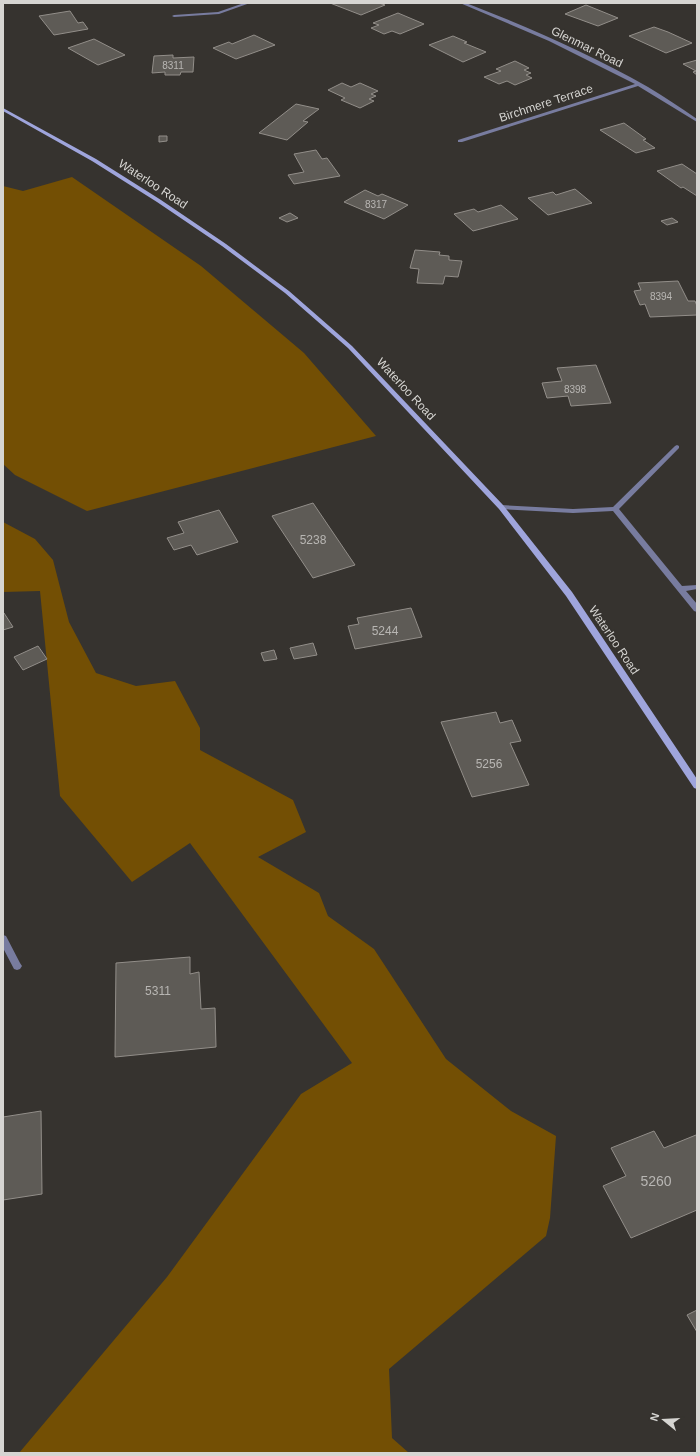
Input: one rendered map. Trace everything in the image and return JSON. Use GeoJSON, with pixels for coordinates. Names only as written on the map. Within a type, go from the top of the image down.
{"type":"FeatureCollection","features":[{"type":"Feature","properties":{"kind":"main road","name":"Waterloo Road"},"geometry":{"type":"LineString","coordinates":[[3,109],[94,160],[159,201],[224,245],[287,292],[350,347],[501,507],[569,594],[697,786]]}},
{"type":"Feature","properties":{"kind":"street"},"geometry":{"type":"LineString","coordinates":[[174,16],[219,13],[248,3]]}},
{"type":"Feature","properties":{"kind":"street","name":"Glenmar Road"},"geometry":{"type":"LineString","coordinates":[[462,3],[549,40],[639,84],[697,120]]}},
{"type":"Feature","properties":{"kind":"street","name":"Birchmere Terrace"},"geometry":{"type":"LineString","coordinates":[[460,141],[639,84]]}},
{"type":"Feature","properties":{"kind":"street"},"geometry":{"type":"LineString","coordinates":[[501,507],[573,511],[615,509],[677,447]]}},
{"type":"Feature","properties":{"kind":"street"},"geometry":{"type":"LineString","coordinates":[[615,509],[697,609]]}},
{"type":"Feature","properties":{"kind":"street"},"geometry":{"type":"LineString","coordinates":[[681,589],[697,587]]}},
{"type":"Feature","properties":{"kind":"street"},"geometry":{"type":"LineString","coordinates":[[3,939],[18,966]]}},
{"type":"Feature","properties":{"kind":"shaded area"},"geometry":{"type":"Polygon","coordinates":[[[72,177],[201,266],[304,353],[376,436],[87,511],[15,475],[3,464],[3,186],[23,191],[72,177]]]}},
{"type":"Feature","properties":{"kind":"shaded area"},"geometry":{"type":"Polygon","coordinates":[[[3,522],[35,539],[53,560],[69,622],[96,673],[136,686],[175,681],[200,728],[200,750],[293,800],[306,832],[258,857],[319,893],[328,916],[374,949],[446,1059],[511,1111],[556,1136],[550,1218],[546,1236],[389,1369],[392,1438],[409,1453],[19,1453],[167,1277],[301,1094],[352,1063],[190,843],[132,882],[60,796],[40,591],[3,592],[3,522]]]}},
{"type":"Feature","properties":{"kind":"building"},"geometry":{"type":"Polygon","coordinates":[[[330,3],[379,3],[385,5],[361,15],[330,3]]]}},
{"type":"Feature","properties":{"kind":"building"},"geometry":{"type":"Polygon","coordinates":[[[586,5],[618,18],[598,26],[565,14],[586,5]]]}},
{"type":"Feature","properties":{"kind":"building"},"geometry":{"type":"Polygon","coordinates":[[[70,11],[78,23],[83,22],[88,29],[54,35],[39,16],[70,11]]]}},
{"type":"Feature","properties":{"kind":"building"},"geometry":{"type":"Polygon","coordinates":[[[398,13],[424,24],[400,34],[392,31],[384,34],[371,28],[379,25],[373,23],[398,13]]]}},
{"type":"Feature","properties":{"kind":"building"},"geometry":{"type":"Polygon","coordinates":[[[654,27],[692,43],[666,53],[629,36],[654,27]]]}},
{"type":"Feature","properties":{"kind":"building"},"geometry":{"type":"Polygon","coordinates":[[[254,35],[275,45],[236,59],[213,48],[229,42],[232,44],[254,35]]]}},
{"type":"Feature","properties":{"kind":"building"},"geometry":{"type":"Polygon","coordinates":[[[453,36],[467,42],[464,43],[486,52],[463,62],[429,45],[453,36]]]}},
{"type":"Feature","properties":{"kind":"building"},"geometry":{"type":"Polygon","coordinates":[[[94,39],[125,55],[98,65],[68,48],[94,39]]]}},
{"type":"Feature","properties":{"kind":"building"},"geometry":{"type":"Polygon","coordinates":[[[173,55],[173,58],[194,57],[193,72],[181,72],[180,75],[165,75],[165,72],[152,73],[154,56],[173,55]]]}},
{"type":"Feature","properties":{"kind":"building"},"geometry":{"type":"Polygon","coordinates":[[[697,60],[697,75],[693,72],[696,71],[683,64],[697,60]]]}},
{"type":"Feature","properties":{"kind":"building"},"geometry":{"type":"Polygon","coordinates":[[[515,61],[529,68],[524,70],[531,73],[526,75],[532,78],[515,85],[507,81],[499,84],[484,77],[501,71],[496,69],[515,61]]]}},
{"type":"Feature","properties":{"kind":"building"},"geometry":{"type":"Polygon","coordinates":[[[342,83],[351,87],[360,83],[378,91],[371,94],[376,96],[369,99],[374,101],[360,108],[341,100],[345,98],[328,90],[342,83]]]}},
{"type":"Feature","properties":{"kind":"building"},"geometry":{"type":"Polygon","coordinates":[[[296,104],[319,109],[303,121],[308,122],[287,140],[259,133],[296,104]]]}},
{"type":"Feature","properties":{"kind":"building"},"geometry":{"type":"Polygon","coordinates":[[[624,123],[646,139],[643,140],[655,148],[636,153],[600,130],[624,123]]]}},
{"type":"Feature","properties":{"kind":"building"},"geometry":{"type":"Polygon","coordinates":[[[159,136],[167,136],[167,141],[159,142],[159,136]]]}},
{"type":"Feature","properties":{"kind":"building"},"geometry":{"type":"Polygon","coordinates":[[[316,150],[322,159],[327,158],[340,176],[294,184],[288,175],[304,172],[294,154],[316,150]]]}},
{"type":"Feature","properties":{"kind":"building"},"geometry":{"type":"Polygon","coordinates":[[[682,164],[697,174],[697,196],[683,187],[681,188],[657,171],[682,164]]]}},
{"type":"Feature","properties":{"kind":"building"},"geometry":{"type":"Polygon","coordinates":[[[575,189],[592,203],[548,215],[528,198],[553,192],[556,195],[575,189]]]}},
{"type":"Feature","properties":{"kind":"building"},"geometry":{"type":"Polygon","coordinates":[[[365,190],[378,196],[382,194],[408,205],[384,219],[344,202],[365,190]]]}},
{"type":"Feature","properties":{"kind":"building"},"geometry":{"type":"Polygon","coordinates":[[[501,205],[518,219],[473,231],[454,214],[474,209],[478,212],[501,205]]]}},
{"type":"Feature","properties":{"kind":"building"},"geometry":{"type":"Polygon","coordinates":[[[290,213],[298,218],[287,222],[279,218],[290,213]]]}},
{"type":"Feature","properties":{"kind":"building"},"geometry":{"type":"Polygon","coordinates":[[[672,218],[678,222],[667,225],[661,221],[672,218]]]}},
{"type":"Feature","properties":{"kind":"building"},"geometry":{"type":"Polygon","coordinates":[[[415,250],[440,252],[439,255],[449,256],[449,260],[462,261],[458,277],[445,276],[443,284],[417,283],[419,269],[410,268],[415,250]]]}},
{"type":"Feature","properties":{"kind":"building"},"geometry":{"type":"Polygon","coordinates":[[[678,281],[688,301],[695,301],[697,306],[697,315],[650,317],[645,304],[640,305],[634,291],[641,290],[638,283],[678,281]]]}},
{"type":"Feature","properties":{"kind":"building"},"geometry":{"type":"Polygon","coordinates":[[[596,365],[611,403],[571,406],[568,396],[547,398],[542,383],[562,381],[557,368],[596,365]]]}},
{"type":"Feature","properties":{"kind":"building"},"geometry":{"type":"Polygon","coordinates":[[[313,503],[355,565],[313,578],[272,516],[313,503]]]}},
{"type":"Feature","properties":{"kind":"building"},"geometry":{"type":"Polygon","coordinates":[[[219,510],[238,542],[197,555],[191,545],[174,550],[167,538],[184,533],[178,522],[219,510]]]}},
{"type":"Feature","properties":{"kind":"building"},"geometry":{"type":"Polygon","coordinates":[[[411,608],[422,637],[355,649],[348,626],[359,624],[357,618],[411,608]]]}},
{"type":"Feature","properties":{"kind":"building"},"geometry":{"type":"Polygon","coordinates":[[[4,613],[13,627],[3,630],[3,614],[4,613]]]}},
{"type":"Feature","properties":{"kind":"building"},"geometry":{"type":"Polygon","coordinates":[[[313,643],[317,655],[294,659],[290,648],[313,643]]]}},
{"type":"Feature","properties":{"kind":"building"},"geometry":{"type":"Polygon","coordinates":[[[38,646],[47,659],[23,670],[14,657],[38,646]]]}},
{"type":"Feature","properties":{"kind":"building"},"geometry":{"type":"Polygon","coordinates":[[[274,650],[277,659],[264,661],[261,653],[274,650]]]}},
{"type":"Feature","properties":{"kind":"building"},"geometry":{"type":"Polygon","coordinates":[[[496,712],[500,723],[512,720],[521,741],[510,743],[529,785],[472,797],[441,722],[496,712]]]}},
{"type":"Feature","properties":{"kind":"building"},"geometry":{"type":"Polygon","coordinates":[[[190,957],[190,974],[199,972],[201,1009],[215,1008],[216,1047],[115,1057],[116,963],[190,957]]]}},
{"type":"Feature","properties":{"kind":"building"},"geometry":{"type":"Polygon","coordinates":[[[41,1111],[42,1194],[3,1200],[3,1117],[41,1111]]]}},
{"type":"Feature","properties":{"kind":"building"},"geometry":{"type":"Polygon","coordinates":[[[654,1131],[664,1148],[696,1135],[697,1136],[697,1210],[631,1238],[603,1186],[626,1176],[611,1148],[654,1131]]]}},
{"type":"Feature","properties":{"kind":"building"},"geometry":{"type":"Polygon","coordinates":[[[697,1310],[697,1332],[687,1315],[697,1310]]]}}]}
